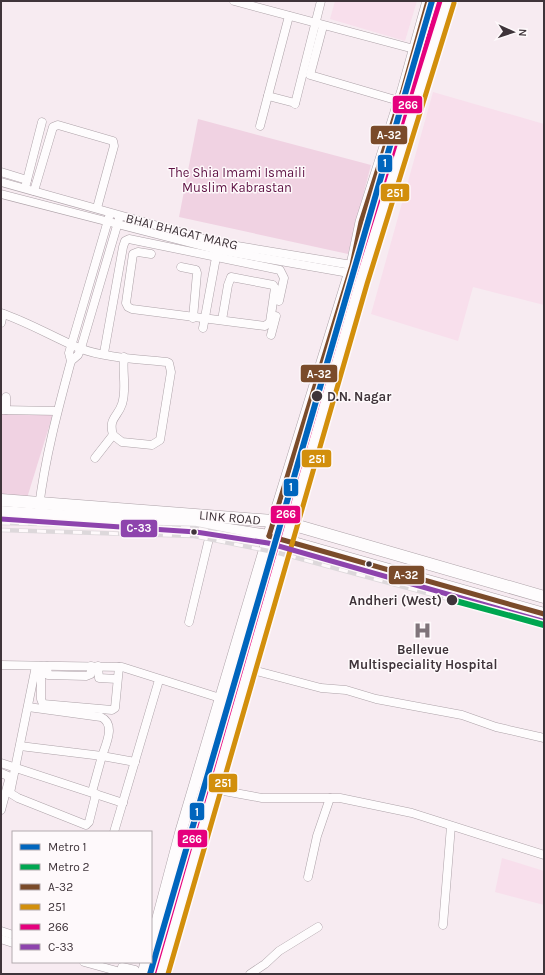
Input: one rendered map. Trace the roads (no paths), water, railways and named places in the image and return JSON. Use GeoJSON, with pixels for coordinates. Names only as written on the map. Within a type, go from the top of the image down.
{"type":"FeatureCollection","features":[{"type":"Feature","properties":{"kind":"main road"},"geometry":{"type":"LineString","coordinates":[[152,940],[181,831],[220,698],[351,269],[361,222],[399,101],[428,1]]}},
{"type":"Feature","properties":{"kind":"main road"},"geometry":{"type":"LineString","coordinates":[[162,974],[213,789],[363,274],[447,1]]}},
{"type":"Feature","properties":{"kind":"main road","name":"LINK ROAD"},"geometry":{"type":"LineString","coordinates":[[1,500],[39,509]]}},
{"type":"Feature","properties":{"kind":"main road","name":"LINK ROAD"},"geometry":{"type":"LineString","coordinates":[[1,512],[39,509],[213,521],[273,521],[291,524],[544,598]]}},
{"type":"Feature","properties":{"kind":"main road","name":"LINK ROAD"},"geometry":{"type":"LineString","coordinates":[[213,521],[286,540],[544,614]]}},
{"type":"Feature","properties":{"kind":"main road"},"geometry":{"type":"LineString","coordinates":[[143,974],[146,963]]}},
{"type":"Feature","properties":{"kind":"street"},"geometry":{"type":"LineString","coordinates":[[234,1],[319,25],[414,49]]}},
{"type":"Feature","properties":{"kind":"street"},"geometry":{"type":"LineString","coordinates":[[321,1],[319,25],[310,76],[399,101]]}},
{"type":"Feature","properties":{"kind":"street"},"geometry":{"type":"LineString","coordinates":[[260,126],[289,16]]}},
{"type":"Feature","properties":{"kind":"street"},"geometry":{"type":"LineString","coordinates":[[305,60],[319,25]]}},
{"type":"Feature","properties":{"kind":"street"},"geometry":{"type":"LineString","coordinates":[[268,96],[294,103],[305,60],[310,32]]}},
{"type":"Feature","properties":{"kind":"street"},"geometry":{"type":"LineString","coordinates":[[25,188],[42,122]]}},
{"type":"Feature","properties":{"kind":"street"},"geometry":{"type":"LineString","coordinates":[[34,191],[53,127],[58,125],[113,141],[114,146],[97,208]]}},
{"type":"Feature","properties":{"kind":"street"},"geometry":{"type":"LineString","coordinates":[[1,172],[27,180]]}},
{"type":"Feature","properties":{"kind":"street","name":"BHAI BHAGAT MARG"},"geometry":{"type":"LineString","coordinates":[[1,182],[110,212],[119,219],[218,250]]}},
{"type":"Feature","properties":{"kind":"street"},"geometry":{"type":"LineString","coordinates":[[1,194],[107,221],[119,219],[81,348],[78,356],[71,361]]}},
{"type":"Feature","properties":{"kind":"street"},"geometry":{"type":"LineString","coordinates":[[64,210],[66,200]]}},
{"type":"Feature","properties":{"kind":"street"},"geometry":{"type":"LineString","coordinates":[[39,509],[57,411],[71,361],[69,353],[110,212]]}},
{"type":"Feature","properties":{"kind":"street"},"geometry":{"type":"LineString","coordinates":[[104,353],[125,241],[129,239],[326,265],[351,269],[363,274]]}},
{"type":"Feature","properties":{"kind":"street"},"geometry":{"type":"LineString","coordinates":[[203,328],[218,250]]}},
{"type":"Feature","properties":{"kind":"street"},"geometry":{"type":"LineString","coordinates":[[218,250],[280,270],[283,274],[284,278],[271,335]]}},
{"type":"Feature","properties":{"kind":"street"},"geometry":{"type":"LineString","coordinates":[[151,254],[138,252],[133,254],[126,298],[128,307],[193,318],[222,320],[265,326],[268,324],[275,288],[273,285],[231,277],[228,285],[222,320]]}},
{"type":"Feature","properties":{"kind":"street"},"geometry":{"type":"LineString","coordinates":[[181,267],[196,270],[197,273],[193,318]]}},
{"type":"Feature","properties":{"kind":"street"},"geometry":{"type":"LineString","coordinates":[[1,324],[2,314],[81,348],[124,357],[169,363],[171,372],[158,442],[152,445],[122,442],[113,435],[111,424],[122,405],[124,397],[122,370],[124,357]]}},
{"type":"Feature","properties":{"kind":"street"},"geometry":{"type":"LineString","coordinates":[[6,397],[4,410],[57,411]]}},
{"type":"Feature","properties":{"kind":"street"},"geometry":{"type":"LineString","coordinates":[[95,458],[113,435]]}},
{"type":"Feature","properties":{"kind":"street"},"geometry":{"type":"LineString","coordinates":[[189,622],[213,521]]}},
{"type":"Feature","properties":{"kind":"street"},"geometry":{"type":"LineString","coordinates":[[1,665],[119,667],[239,704]]}},
{"type":"Feature","properties":{"kind":"street"},"geometry":{"type":"LineString","coordinates":[[41,666],[47,675],[63,676],[90,675],[95,666]]}},
{"type":"Feature","properties":{"kind":"street"},"geometry":{"type":"LineString","coordinates":[[41,666],[41,699],[45,705],[112,710],[115,708],[119,667]]}},
{"type":"Feature","properties":{"kind":"street"},"geometry":{"type":"LineString","coordinates":[[28,707],[101,717],[106,720],[108,724],[109,735],[102,756],[89,822],[86,825],[13,796],[10,793],[28,707],[41,666]]}},
{"type":"Feature","properties":{"kind":"street"},"geometry":{"type":"LineString","coordinates":[[62,666],[63,676]]}},
{"type":"Feature","properties":{"kind":"street"},"geometry":{"type":"LineString","coordinates":[[77,666],[77,676]]}},
{"type":"Feature","properties":{"kind":"street"},"geometry":{"type":"LineString","coordinates":[[95,666],[98,678],[117,679]]}},
{"type":"Feature","properties":{"kind":"street"},"geometry":{"type":"LineString","coordinates":[[107,666],[107,678]]}},
{"type":"Feature","properties":{"kind":"street"},"geometry":{"type":"LineString","coordinates":[[249,668],[321,688],[346,690],[376,699],[462,715],[496,727],[544,738]]}},
{"type":"Feature","properties":{"kind":"street"},"geometry":{"type":"LineString","coordinates":[[114,831],[159,680]]}},
{"type":"Feature","properties":{"kind":"street"},"geometry":{"type":"LineString","coordinates":[[20,746],[102,756],[135,762]]}},
{"type":"Feature","properties":{"kind":"street"},"geometry":{"type":"LineString","coordinates":[[1,763],[15,766],[123,803]]}},
{"type":"Feature","properties":{"kind":"street"},"geometry":{"type":"LineString","coordinates":[[1,772],[8,776],[9,780],[1,810]]}},
{"type":"Feature","properties":{"kind":"street"},"geometry":{"type":"LineString","coordinates":[[213,789],[262,798],[340,798],[412,813],[544,855]]}},
{"type":"Feature","properties":{"kind":"street"},"geometry":{"type":"LineString","coordinates":[[308,877],[317,836],[330,798]]}},
{"type":"Feature","properties":{"kind":"street"},"geometry":{"type":"LineString","coordinates":[[443,925],[451,826]]}},
{"type":"Feature","properties":{"kind":"street"},"geometry":{"type":"LineString","coordinates":[[250,974],[265,964],[279,951],[318,927]]}},
{"type":"Feature","properties":{"kind":"street"},"geometry":{"type":"LineString","coordinates":[[1,931],[12,935]]}},
{"type":"Feature","properties":{"kind":"street"},"geometry":{"type":"LineString","coordinates":[[1,939],[12,942]]}},
{"type":"Feature","properties":{"kind":"street"},"geometry":{"type":"LineString","coordinates":[[88,963],[128,974]]}},
{"type":"Feature","properties":{"kind":"street"},"geometry":{"type":"LineString","coordinates":[[108,963],[134,970],[138,974]]}},
{"type":"Feature","properties":{"kind":"railway"},"geometry":{"type":"LineString","coordinates":[[1,523],[195,528],[281,545],[454,594]]}},
{"type":"Feature","properties":{"kind":"railway"},"geometry":{"type":"LineString","coordinates":[[1,530],[194,536],[279,553],[452,600]]}},
{"type":"Feature","properties":{"kind":"metro line","name":"1"},"geometry":{"type":"LineString","coordinates":[[150,974],[432,1]]}},
{"type":"Feature","properties":{"kind":"metro line","name":"2"},"geometry":{"type":"LineString","coordinates":[[452,600],[544,625]]}},
{"type":"Feature","properties":{"kind":"place","name":"D.N. Nagar"},"geometry":{"type":"Point","coordinates":[317,396]}},
{"type":"Feature","properties":{"kind":"place","name":"Andheri (West)"},"geometry":{"type":"Point","coordinates":[452,600]}},
{"type":"Feature","properties":{"kind":"place","name":"Bellevue Multispeciality Hospital"},"geometry":{"type":"Point","coordinates":[423,630]}},
{"type":"Feature","properties":{"kind":"park label","name":"The Shia Imami Ismaili Muslim Kabrastan"},"geometry":{"type":"Point","coordinates":[237,180]}}]}
